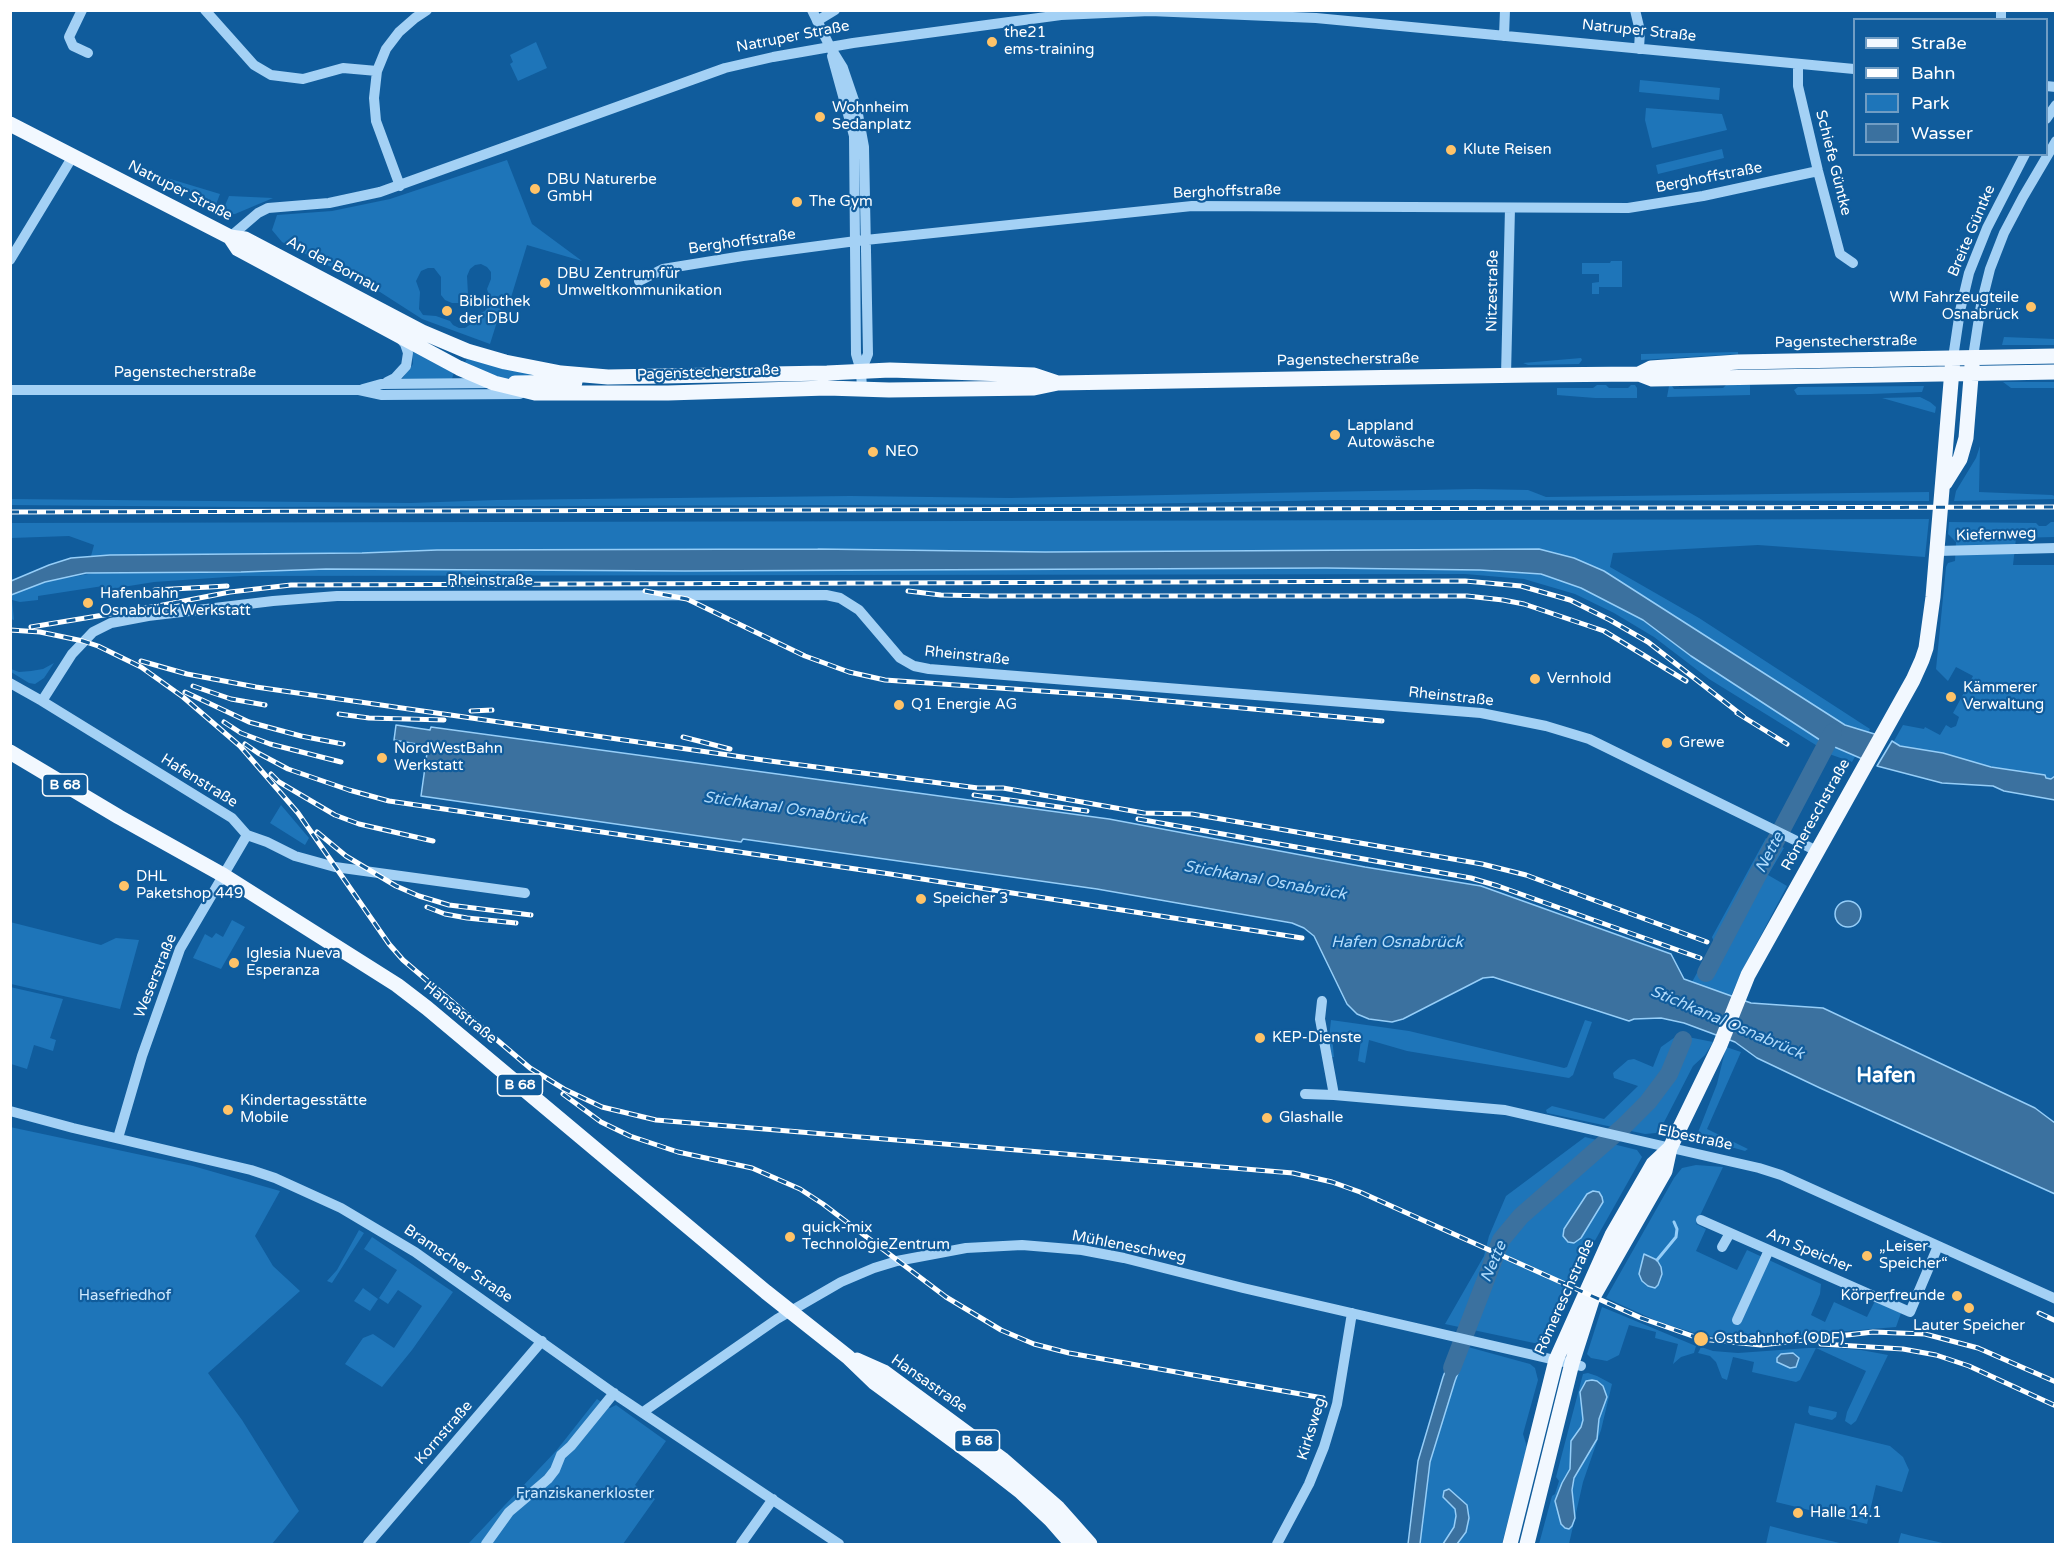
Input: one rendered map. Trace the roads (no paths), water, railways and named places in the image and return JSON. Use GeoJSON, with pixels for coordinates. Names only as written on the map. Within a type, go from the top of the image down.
{"type":"FeatureCollection","features":[{"type":"Feature","properties":{"kind":"main road","name":"Natruper Straße"},"geometry":{"type":"LineString","coordinates":[[10,124],[230,237]]}},
{"type":"Feature","properties":{"kind":"main road","name":"An der Bornau"},"geometry":{"type":"LineString","coordinates":[[230,237],[238,249],[459,368],[494,383],[536,393]]}},
{"type":"Feature","properties":{"kind":"main road","name":"An der Bornau"},"geometry":{"type":"LineString","coordinates":[[230,237],[245,238],[366,303],[457,347],[536,369],[608,377]]}},
{"type":"Feature","properties":{"kind":"main road","name":"Pagenstecherstraße"},"geometry":{"type":"LineString","coordinates":[[1639,374],[1652,368],[1738,362],[2055,356]]}},
{"type":"Feature","properties":{"kind":"main road","name":"Römereschstraße"},"geometry":{"type":"LineString","coordinates":[[1943,485],[1960,459],[1966,438],[1973,357]]}},
{"type":"Feature","properties":{"kind":"main road","name":"Römereschstraße"},"geometry":{"type":"LineString","coordinates":[[1527,1545],[1593,1297],[1665,1171],[1670,1148],[1720,1045],[1741,992],[1913,680],[1926,648],[1937,551],[1953,358]]}},
{"type":"Feature","properties":{"kind":"main road","name":"Pagenstecherstraße"},"geometry":{"type":"LineString","coordinates":[[608,377],[890,370],[1034,375],[1058,383]]}},
{"type":"Feature","properties":{"kind":"main road","name":"Pagenstecherstraße"},"geometry":{"type":"LineString","coordinates":[[536,393],[668,393],[729,389],[827,388],[1034,388],[1058,383],[1506,375],[1639,374],[1652,379],[2055,372]]}},
{"type":"Feature","properties":{"kind":"main road"},"geometry":{"type":"LineString","coordinates":[[494,383],[586,382],[608,377]]}},
{"type":"Feature","properties":{"kind":"main road","name":"Hansastraße"},"geometry":{"type":"LineString","coordinates":[[10,752],[223,875],[375,970],[427,1008],[848,1357],[875,1383],[1020,1491],[1051,1520],[1072,1545]]}},
{"type":"Feature","properties":{"kind":"main road","name":"Römereschstraße"},"geometry":{"type":"LineString","coordinates":[[1510,1545],[1556,1360],[1612,1235],[1653,1164],[1670,1148]]}},
{"type":"Feature","properties":{"kind":"main road","name":"Hansastraße"},"geometry":{"type":"LineString","coordinates":[[848,1357],[884,1372],[1002,1459],[1058,1508],[1090,1545]]}},
{"type":"Feature","properties":{"kind":"street"},"geometry":{"type":"LineString","coordinates":[[82,10],[69,37],[73,46],[88,53]]}},
{"type":"Feature","properties":{"kind":"street"},"geometry":{"type":"LineString","coordinates":[[205,10],[254,66],[271,75],[303,79],[343,68],[377,71]]}},
{"type":"Feature","properties":{"kind":"street"},"geometry":{"type":"LineString","coordinates":[[400,186],[376,121],[374,98],[377,71],[386,50],[399,32],[427,10]]}},
{"type":"Feature","properties":{"kind":"street"},"geometry":{"type":"LineString","coordinates":[[812,10],[843,68],[864,147],[861,241],[868,354],[861,371],[862,389]]}},
{"type":"Feature","properties":{"kind":"street"},"geometry":{"type":"LineString","coordinates":[[817,21],[835,10]]}},
{"type":"Feature","properties":{"kind":"street"},"geometry":{"type":"LineString","coordinates":[[1504,36],[1505,10]]}},
{"type":"Feature","properties":{"kind":"street"},"geometry":{"type":"LineString","coordinates":[[1635,10],[1640,31],[1639,49]]}},
{"type":"Feature","properties":{"kind":"street","name":"Natruper Straße"},"geometry":{"type":"LineString","coordinates":[[230,237],[258,213],[268,208],[279,205],[329,203],[400,186],[725,68],[830,47],[1061,15],[1124,11],[1316,14],[1504,36],[1853,69]]}},
{"type":"Feature","properties":{"kind":"street","name":"Schiefe Güntke"},"geometry":{"type":"LineString","coordinates":[[1798,64],[1798,86],[1840,254],[1853,263]]}},
{"type":"Feature","properties":{"kind":"street"},"geometry":{"type":"LineString","coordinates":[[10,260],[73,156]]}},
{"type":"Feature","properties":{"kind":"street","name":"Breite Güntke"},"geometry":{"type":"LineString","coordinates":[[1953,358],[1960,311],[1969,273],[1987,228],[2024,156]]}},
{"type":"Feature","properties":{"kind":"street","name":"Breite Güntke"},"geometry":{"type":"LineString","coordinates":[[1973,357],[1981,305],[1993,260],[2004,233],[2046,156]]}},
{"type":"Feature","properties":{"kind":"street","name":"Berghoffstraße"},"geometry":{"type":"LineString","coordinates":[[639,281],[663,269],[743,256],[861,241],[1215,205],[1613,208],[1651,205],[1703,196],[1818,171]]}},
{"type":"Feature","properties":{"kind":"street","name":"Nitzestraße"},"geometry":{"type":"LineString","coordinates":[[1506,375],[1510,207]]}},
{"type":"Feature","properties":{"kind":"street"},"geometry":{"type":"LineString","coordinates":[[381,384],[395,378],[406,366],[408,353],[398,335]]}},
{"type":"Feature","properties":{"kind":"street","name":"Pagenstecherstraße"},"geometry":{"type":"LineString","coordinates":[[359,390],[381,384],[494,383]]}},
{"type":"Feature","properties":{"kind":"street","name":"Pagenstecherstraße"},"geometry":{"type":"LineString","coordinates":[[10,390],[359,390],[382,395],[536,393]]}},
{"type":"Feature","properties":{"kind":"street","name":"Kiefernweg"},"geometry":{"type":"LineString","coordinates":[[1937,551],[2055,548]]}},
{"type":"Feature","properties":{"kind":"street","name":"Rheinstraße"},"geometry":{"type":"LineString","coordinates":[[42,700],[72,654],[93,632],[111,623],[148,616],[337,596],[826,595],[849,603],[860,610],[895,653],[914,666],[929,669],[1481,713],[1546,726],[1589,739],[1817,851]]}},
{"type":"Feature","properties":{"kind":"street","name":"Hafenstraße"},"geometry":{"type":"LineString","coordinates":[[10,683],[42,700],[232,819],[247,836],[267,842],[295,856],[317,864],[525,893]]}},
{"type":"Feature","properties":{"kind":"street","name":"Weserstraße"},"geometry":{"type":"LineString","coordinates":[[118,1138],[142,1056],[180,949],[247,836]]}},
{"type":"Feature","properties":{"kind":"street"},"geometry":{"type":"LineString","coordinates":[[1322,1001],[1320,1019],[1334,1095]]}},
{"type":"Feature","properties":{"kind":"street","name":"Elbestraße"},"geometry":{"type":"LineString","coordinates":[[1305,1094],[1495,1109],[1632,1141],[1736,1162],[1781,1175],[2055,1299]]}},
{"type":"Feature","properties":{"kind":"street","name":"Bramscher Straße"},"geometry":{"type":"LineString","coordinates":[[10,1111],[251,1170],[275,1178],[341,1208],[415,1252],[614,1393],[839,1545]]}},
{"type":"Feature","properties":{"kind":"street","name":"Am Speicher"},"geometry":{"type":"LineString","coordinates":[[1701,1220],[1910,1312],[1938,1246]]}},
{"type":"Feature","properties":{"kind":"street"},"geometry":{"type":"LineString","coordinates":[[1722,1247],[1730,1233]]}},
{"type":"Feature","properties":{"kind":"street","name":"Mühleneschweg"},"geometry":{"type":"LineString","coordinates":[[643,1412],[790,1311],[841,1282],[897,1261],[966,1248],[1022,1245],[1082,1250],[1124,1258],[1576,1365]]}},
{"type":"Feature","properties":{"kind":"street"},"geometry":{"type":"LineString","coordinates":[[1737,1320],[1770,1251]]}},
{"type":"Feature","properties":{"kind":"street","name":"Kirksweg"},"geometry":{"type":"LineString","coordinates":[[1277,1545],[1309,1484],[1324,1448],[1337,1404],[1352,1313]]}},
{"type":"Feature","properties":{"kind":"street","name":"Kornstraße"},"geometry":{"type":"LineString","coordinates":[[368,1545],[542,1341]]}},
{"type":"Feature","properties":{"kind":"street"},"geometry":{"type":"LineString","coordinates":[[486,1545],[509,1512],[549,1479],[561,1455],[614,1393]]}},
{"type":"Feature","properties":{"kind":"street"},"geometry":{"type":"LineString","coordinates":[[741,1545],[773,1499]]}},
{"type":"Feature","properties":{"kind":"water"},"geometry":{"type":"Polygon","coordinates":[[[818,549],[1045,552],[1539,549],[1574,558],[1604,571],[1845,725],[1881,736],[1867,761],[1823,742],[1691,656],[1643,620],[1581,588],[1541,574],[1480,570],[1326,568],[685,571],[326,569],[86,573],[45,582],[11,595],[11,581],[49,565],[71,558],[110,555],[362,553],[437,550],[818,549]]]}},
{"type":"Feature","properties":{"kind":"water","name":"Hafen Osnabrück"},"geometry":{"type":"Polygon","coordinates":[[[396,725],[430,730],[431,727],[1109,819],[1365,867],[1481,886],[1671,954],[1684,979],[1751,1003],[1823,1008],[2035,1108],[2055,1123],[2055,1194],[1820,1088],[1757,1058],[1735,1042],[1684,1023],[1661,1018],[1629,1021],[1493,977],[1483,978],[1403,1019],[1392,1022],[1369,1019],[1357,1014],[1347,1004],[1314,936],[1304,928],[1292,923],[1097,889],[743,839],[741,842],[421,796],[428,746],[394,740],[396,725]]]}},
{"type":"Feature","properties":{"kind":"water"},"geometry":{"type":"Polygon","coordinates":[[[1892,741],[1900,746],[1943,753],[1991,767],[2045,775],[2046,778],[2051,779],[2055,776],[2055,800],[2004,791],[1993,786],[1942,783],[1877,766],[1892,741]]]}},
{"type":"Feature","properties":{"kind":"water"},"geometry":{"type":"Polygon","coordinates":[[[1848,901],[1857,905],[1861,914],[1857,923],[1848,927],[1839,923],[1835,914],[1839,905],[1848,901]]]}},
{"type":"Feature","properties":{"kind":"water"},"geometry":{"type":"Polygon","coordinates":[[[1593,1191],[1599,1192],[1603,1202],[1581,1238],[1574,1243],[1568,1242],[1563,1236],[1564,1229],[1587,1194],[1593,1191]]]}},
{"type":"Feature","properties":{"kind":"water"},"geometry":{"type":"Polygon","coordinates":[[[1644,1254],[1657,1260],[1661,1267],[1662,1274],[1655,1288],[1642,1281],[1639,1274],[1644,1254]]]}},
{"type":"Feature","properties":{"kind":"water"},"geometry":{"type":"Polygon","coordinates":[[[1456,1343],[1468,1347],[1430,1462],[1420,1544],[1408,1544],[1418,1461],[1443,1377],[1456,1343]]]}},
{"type":"Feature","properties":{"kind":"water"},"geometry":{"type":"Polygon","coordinates":[[[1793,1353],[1799,1358],[1796,1367],[1790,1368],[1777,1362],[1781,1354],[1793,1353]]]}},
{"type":"Feature","properties":{"kind":"water"},"geometry":{"type":"Polygon","coordinates":[[[1592,1380],[1603,1386],[1607,1397],[1599,1419],[1597,1439],[1574,1478],[1572,1490],[1575,1518],[1569,1529],[1561,1524],[1555,1501],[1570,1469],[1571,1441],[1583,1420],[1580,1392],[1586,1381],[1592,1380]]]}},
{"type":"Feature","properties":{"kind":"water"},"geometry":{"type":"Polygon","coordinates":[[[1449,1489],[1467,1505],[1469,1518],[1466,1532],[1457,1544],[1443,1544],[1454,1527],[1456,1516],[1455,1509],[1443,1497],[1444,1491],[1449,1489]]]}},
{"type":"Feature","properties":{"kind":"waterway","name":"Nette"},"geometry":{"type":"LineString","coordinates":[[1706,973],[1833,732]]}},
{"type":"Feature","properties":{"kind":"waterway","name":"Nette"},"geometry":{"type":"LineString","coordinates":[[1452,1368],[1501,1240],[1521,1216],[1623,1127],[1648,1102],[1669,1074],[1683,1040]]}},
{"type":"Feature","properties":{"kind":"waterway"},"geometry":{"type":"LineString","coordinates":[[1657,1260],[1676,1237],[1677,1229],[1674,1222]]}},
{"type":"Feature","properties":{"kind":"railway"},"geometry":{"type":"LineString","coordinates":[[10,512],[2056,507]]}},
{"type":"Feature","properties":{"kind":"railway"},"geometry":{"type":"LineString","coordinates":[[31,627],[230,592],[291,585],[1465,581],[1521,586],[1570,600],[1648,642],[1744,717]]}},
{"type":"Feature","properties":{"kind":"railway"},"geometry":{"type":"LineString","coordinates":[[155,590],[227,586]]}},
{"type":"Feature","properties":{"kind":"railway"},"geometry":{"type":"LineString","coordinates":[[645,591],[687,599],[805,656],[849,672],[885,680],[1113,696],[1382,721]]}},
{"type":"Feature","properties":{"kind":"railway"},"geometry":{"type":"LineString","coordinates":[[908,591],[941,595],[989,596],[1467,596],[1503,600],[1524,604],[1604,631],[1686,681]]}},
{"type":"Feature","properties":{"kind":"railway"},"geometry":{"type":"LineString","coordinates":[[10,630],[40,632],[98,646],[141,667],[183,697],[240,746],[298,813],[389,944],[403,960],[530,1068],[564,1089],[602,1107],[656,1120],[1293,1173],[1332,1182],[1360,1192],[1641,1318],[1701,1339],[1761,1345],[1873,1332],[1925,1334],[1978,1348],[2056,1382]]}},
{"type":"Feature","properties":{"kind":"railway"},"geometry":{"type":"LineString","coordinates":[[141,661],[187,674],[256,687],[770,761],[978,788],[1003,788],[1144,813],[1192,814],[1482,864],[1526,875],[1707,942]]}},
{"type":"Feature","properties":{"kind":"railway"},"geometry":{"type":"LineString","coordinates":[[193,686],[231,699],[265,705]]}},
{"type":"Feature","properties":{"kind":"railway"},"geometry":{"type":"LineString","coordinates":[[185,692],[249,722],[343,744]]}},
{"type":"Feature","properties":{"kind":"railway"},"geometry":{"type":"LineString","coordinates":[[471,711],[492,710]]}},
{"type":"Feature","properties":{"kind":"railway"},"geometry":{"type":"LineString","coordinates":[[1737,713],[1787,744]]}},
{"type":"Feature","properties":{"kind":"railway"},"geometry":{"type":"LineString","coordinates":[[339,714],[369,718],[444,720]]}},
{"type":"Feature","properties":{"kind":"railway"},"geometry":{"type":"LineString","coordinates":[[224,722],[241,733],[270,744],[341,762]]}},
{"type":"Feature","properties":{"kind":"railway"},"geometry":{"type":"LineString","coordinates":[[683,737],[730,749]]}},
{"type":"Feature","properties":{"kind":"railway"},"geometry":{"type":"LineString","coordinates":[[245,744],[288,769],[389,801],[890,874],[1302,938]]}},
{"type":"Feature","properties":{"kind":"railway"},"geometry":{"type":"LineString","coordinates":[[271,774],[279,782],[335,815],[359,824],[433,841]]}},
{"type":"Feature","properties":{"kind":"railway"},"geometry":{"type":"LineString","coordinates":[[974,795],[1087,811]]}},
{"type":"Feature","properties":{"kind":"railway"},"geometry":{"type":"LineString","coordinates":[[1138,819],[1471,878],[1700,958]]}},
{"type":"Feature","properties":{"kind":"railway"},"geometry":{"type":"LineString","coordinates":[[317,832],[346,856],[396,886],[419,896],[449,905],[531,915]]}},
{"type":"Feature","properties":{"kind":"railway"},"geometry":{"type":"LineString","coordinates":[[427,907],[445,914],[467,918],[516,923]]}},
{"type":"Feature","properties":{"kind":"railway"},"geometry":{"type":"LineString","coordinates":[[563,1094],[601,1122],[630,1136],[678,1152],[752,1168],[800,1189],[946,1297],[1001,1330],[1034,1344],[1069,1353],[1323,1398]]}},
{"type":"Feature","properties":{"kind":"railway"},"geometry":{"type":"LineString","coordinates":[[2039,1313],[2056,1321]]}},
{"type":"Feature","properties":{"kind":"railway"},"geometry":{"type":"LineString","coordinates":[[1821,1344],[1903,1349],[1936,1355],[1969,1366],[2056,1406]]}},
{"type":"Feature","properties":{"kind":"place","name":"the21 ems-training"},"geometry":{"type":"Point","coordinates":[992,42]}},
{"type":"Feature","properties":{"kind":"place","name":"Wohnheim Sedanplatz"},"geometry":{"type":"Point","coordinates":[820,117]}},
{"type":"Feature","properties":{"kind":"place","name":"Klute Reisen"},"geometry":{"type":"Point","coordinates":[1451,150]}},
{"type":"Feature","properties":{"kind":"place","name":"DBU Naturerbe GmbH"},"geometry":{"type":"Point","coordinates":[535,189]}},
{"type":"Feature","properties":{"kind":"place","name":"The Gym"},"geometry":{"type":"Point","coordinates":[797,202]}},
{"type":"Feature","properties":{"kind":"place","name":"DBU Zentrum für Umweltkommunikation"},"geometry":{"type":"Point","coordinates":[545,283]}},
{"type":"Feature","properties":{"kind":"place","name":"WM Fahrzeugteile Osnabrück"},"geometry":{"type":"Point","coordinates":[2031,307]}},
{"type":"Feature","properties":{"kind":"place","name":"Bibliothek der DBU"},"geometry":{"type":"Point","coordinates":[447,311]}},
{"type":"Feature","properties":{"kind":"place","name":"Lappland Autowäsche"},"geometry":{"type":"Point","coordinates":[1335,435]}},
{"type":"Feature","properties":{"kind":"place","name":"NEO"},"geometry":{"type":"Point","coordinates":[873,452]}},
{"type":"Feature","properties":{"kind":"place","name":"Hafenbahn Osnabrück Werkstatt"},"geometry":{"type":"Point","coordinates":[88,603]}},
{"type":"Feature","properties":{"kind":"place","name":"Vernhold"},"geometry":{"type":"Point","coordinates":[1535,679]}},
{"type":"Feature","properties":{"kind":"place","name":"Kämmerer Verwaltung"},"geometry":{"type":"Point","coordinates":[1951,697]}},
{"type":"Feature","properties":{"kind":"place","name":"Q1 Energie AG"},"geometry":{"type":"Point","coordinates":[899,705]}},
{"type":"Feature","properties":{"kind":"place","name":"Grewe"},"geometry":{"type":"Point","coordinates":[1667,743]}},
{"type":"Feature","properties":{"kind":"place","name":"NordWestBahn Werkstatt"},"geometry":{"type":"Point","coordinates":[382,758]}},
{"type":"Feature","properties":{"kind":"place","name":"DHL Paketshop 449"},"geometry":{"type":"Point","coordinates":[124,886]}},
{"type":"Feature","properties":{"kind":"place","name":"Speicher 3"},"geometry":{"type":"Point","coordinates":[921,899]}},
{"type":"Feature","properties":{"kind":"place","name":"Iglesia Nueva Esperanza"},"geometry":{"type":"Point","coordinates":[234,963]}},
{"type":"Feature","properties":{"kind":"place","name":"KEP-Dienste"},"geometry":{"type":"Point","coordinates":[1260,1038]}},
{"type":"Feature","properties":{"kind":"place","name":"Kindertagesstätte Mobile"},"geometry":{"type":"Point","coordinates":[228,1110]}},
{"type":"Feature","properties":{"kind":"place","name":"Glashalle"},"geometry":{"type":"Point","coordinates":[1267,1118]}},
{"type":"Feature","properties":{"kind":"place","name":"quick-mix TechnologieZentrum"},"geometry":{"type":"Point","coordinates":[790,1237]}},
{"type":"Feature","properties":{"kind":"place","name":"„Leiser Speicher“"},"geometry":{"type":"Point","coordinates":[1867,1256]}},
{"type":"Feature","properties":{"kind":"place","name":"Körperfreunde"},"geometry":{"type":"Point","coordinates":[1957,1296]}},
{"type":"Feature","properties":{"kind":"place","name":"Lauter Speicher"},"geometry":{"type":"Point","coordinates":[1969,1308]}},
{"type":"Feature","properties":{"kind":"place","name":"Ostbahnhof (ODF)"},"geometry":{"type":"Point","coordinates":[1701,1339]}},
{"type":"Feature","properties":{"kind":"place","name":"Halle 14.1"},"geometry":{"type":"Point","coordinates":[1798,1513]}},
{"type":"Feature","properties":{"kind":"district","name":"Hafen"},"geometry":{"type":"Point","coordinates":[1886,1076]}},
{"type":"Feature","properties":{"kind":"water label","name":"Stichkanal Osnabrück"},"geometry":{"type":"Point","coordinates":[785,809]}},
{"type":"Feature","properties":{"kind":"water label","name":"Stichkanal Osnabrück"},"geometry":{"type":"Point","coordinates":[1265,881]}},
{"type":"Feature","properties":{"kind":"water label","name":"Stichkanal Osnabrück"},"geometry":{"type":"Point","coordinates":[1727,1023]}},
{"type":"Feature","properties":{"kind":"park label","name":"Hasefriedhof"},"geometry":{"type":"Point","coordinates":[125,1296]}},
{"type":"Feature","properties":{"kind":"park label","name":"Franziskanerkloster"},"geometry":{"type":"Point","coordinates":[585,1494]}}]}
